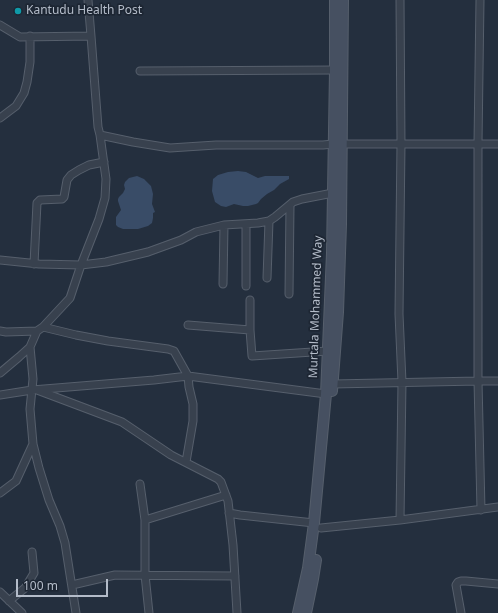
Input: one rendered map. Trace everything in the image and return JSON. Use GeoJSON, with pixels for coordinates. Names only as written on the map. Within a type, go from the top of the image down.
{"type":"FeatureCollection","features":[{"type":"Feature","properties":{"kind":"main road","name":"Murtala Mohammed Way"},"geometry":{"type":"LineString","coordinates":[[298,613],[317,526],[333,384],[338,312],[342,224],[337,144],[335,0]]}},
{"type":"Feature","properties":{"kind":"main road","name":"Murtala Mohammed Way"},"geometry":{"type":"LineString","coordinates":[[306,613],[313,579],[326,394],[330,315],[333,193],[337,144],[343,0]]}},
{"type":"Feature","properties":{"kind":"street"},"geometry":{"type":"LineString","coordinates":[[0,370],[20,357],[30,347],[40,329],[70,298],[81,264],[99,219],[105,198],[106,179],[98,127],[88,0]]}},
{"type":"Feature","properties":{"kind":"street"},"geometry":{"type":"LineString","coordinates":[[400,0],[401,144],[399,314],[402,382],[400,520]]}},
{"type":"Feature","properties":{"kind":"street"},"geometry":{"type":"LineString","coordinates":[[480,0],[478,143],[478,381],[481,510]]}},
{"type":"Feature","properties":{"kind":"street"},"geometry":{"type":"LineString","coordinates":[[0,25],[20,37],[91,36]]}},
{"type":"Feature","properties":{"kind":"street"},"geometry":{"type":"LineString","coordinates":[[1,117],[16,106],[24,93],[30,62],[30,36]]}},
{"type":"Feature","properties":{"kind":"street"},"geometry":{"type":"LineString","coordinates":[[140,71],[335,70]]}},
{"type":"Feature","properties":{"kind":"street"},"geometry":{"type":"LineString","coordinates":[[100,135],[170,148],[216,145],[498,144]]}},
{"type":"Feature","properties":{"kind":"street"},"geometry":{"type":"LineString","coordinates":[[34,264],[37,203],[40,200],[62,199],[64,197],[67,180],[71,175],[89,165],[104,162]]}},
{"type":"Feature","properties":{"kind":"street"},"geometry":{"type":"LineString","coordinates":[[0,260],[34,264],[81,264],[106,262],[148,252],[181,240],[196,232],[224,225],[269,221],[293,202],[333,193]]}},
{"type":"Feature","properties":{"kind":"street"},"geometry":{"type":"LineString","coordinates":[[289,294],[290,205]]}},
{"type":"Feature","properties":{"kind":"street"},"geometry":{"type":"LineString","coordinates":[[267,278],[269,221]]}},
{"type":"Feature","properties":{"kind":"street"},"geometry":{"type":"LineString","coordinates":[[246,224],[246,286]]}},
{"type":"Feature","properties":{"kind":"street"},"geometry":{"type":"LineString","coordinates":[[223,284],[224,225]]}},
{"type":"Feature","properties":{"kind":"street"},"geometry":{"type":"LineString","coordinates":[[250,300],[252,356],[328,351]]}},
{"type":"Feature","properties":{"kind":"street"},"geometry":{"type":"LineString","coordinates":[[188,325],[250,330]]}},
{"type":"Feature","properties":{"kind":"street"},"geometry":{"type":"LineString","coordinates":[[0,331],[6,332],[40,329],[174,351],[188,376],[193,404],[193,421],[186,462]]}},
{"type":"Feature","properties":{"kind":"street"},"geometry":{"type":"LineString","coordinates":[[30,347],[35,390],[30,409],[33,444],[49,500],[60,526],[65,543],[76,613]]}},
{"type":"Feature","properties":{"kind":"street"},"geometry":{"type":"LineString","coordinates":[[0,394],[188,376],[326,394]]}},
{"type":"Feature","properties":{"kind":"street"},"geometry":{"type":"LineString","coordinates":[[333,384],[478,381],[498,382]]}},
{"type":"Feature","properties":{"kind":"street"},"geometry":{"type":"LineString","coordinates":[[35,390],[122,422],[171,454],[218,479],[223,486],[226,495],[229,513],[233,545],[237,613]]}},
{"type":"Feature","properties":{"kind":"street"},"geometry":{"type":"LineString","coordinates":[[0,493],[16,481],[33,444]]}},
{"type":"Feature","properties":{"kind":"street"},"geometry":{"type":"LineString","coordinates":[[140,484],[145,520],[145,575],[149,613]]}},
{"type":"Feature","properties":{"kind":"street"},"geometry":{"type":"LineString","coordinates":[[145,520],[226,495]]}},
{"type":"Feature","properties":{"kind":"street"},"geometry":{"type":"LineString","coordinates":[[229,513],[317,526],[400,520],[498,507]]}},
{"type":"Feature","properties":{"kind":"street"},"geometry":{"type":"LineString","coordinates":[[9,601],[25,588],[34,573],[32,552]]}},
{"type":"Feature","properties":{"kind":"street"},"geometry":{"type":"LineString","coordinates":[[72,585],[115,575],[235,576]]}},
{"type":"Feature","properties":{"kind":"street"},"geometry":{"type":"LineString","coordinates":[[461,613],[456,585],[458,582],[466,581],[498,584]]}},
{"type":"Feature","properties":{"kind":"street"},"geometry":{"type":"LineString","coordinates":[[0,592],[22,613]]}},
{"type":"Feature","properties":{"kind":"water"},"geometry":{"type":"Polygon","coordinates":[[[238,171],[246,172],[258,178],[265,176],[289,176],[289,179],[280,184],[256,204],[248,206],[234,204],[226,207],[221,206],[215,202],[212,191],[213,179],[218,175],[238,171]]]}},
{"type":"Feature","properties":{"kind":"water"},"geometry":{"type":"Polygon","coordinates":[[[137,176],[144,179],[151,186],[153,194],[152,204],[155,212],[153,213],[152,223],[148,226],[138,229],[123,229],[116,225],[116,217],[121,210],[118,199],[125,189],[125,182],[129,178],[137,176]]]}},
{"type":"Feature","properties":{"kind":"place","name":"Kantudu Health Post"},"geometry":{"type":"Point","coordinates":[18,11]}}]}
